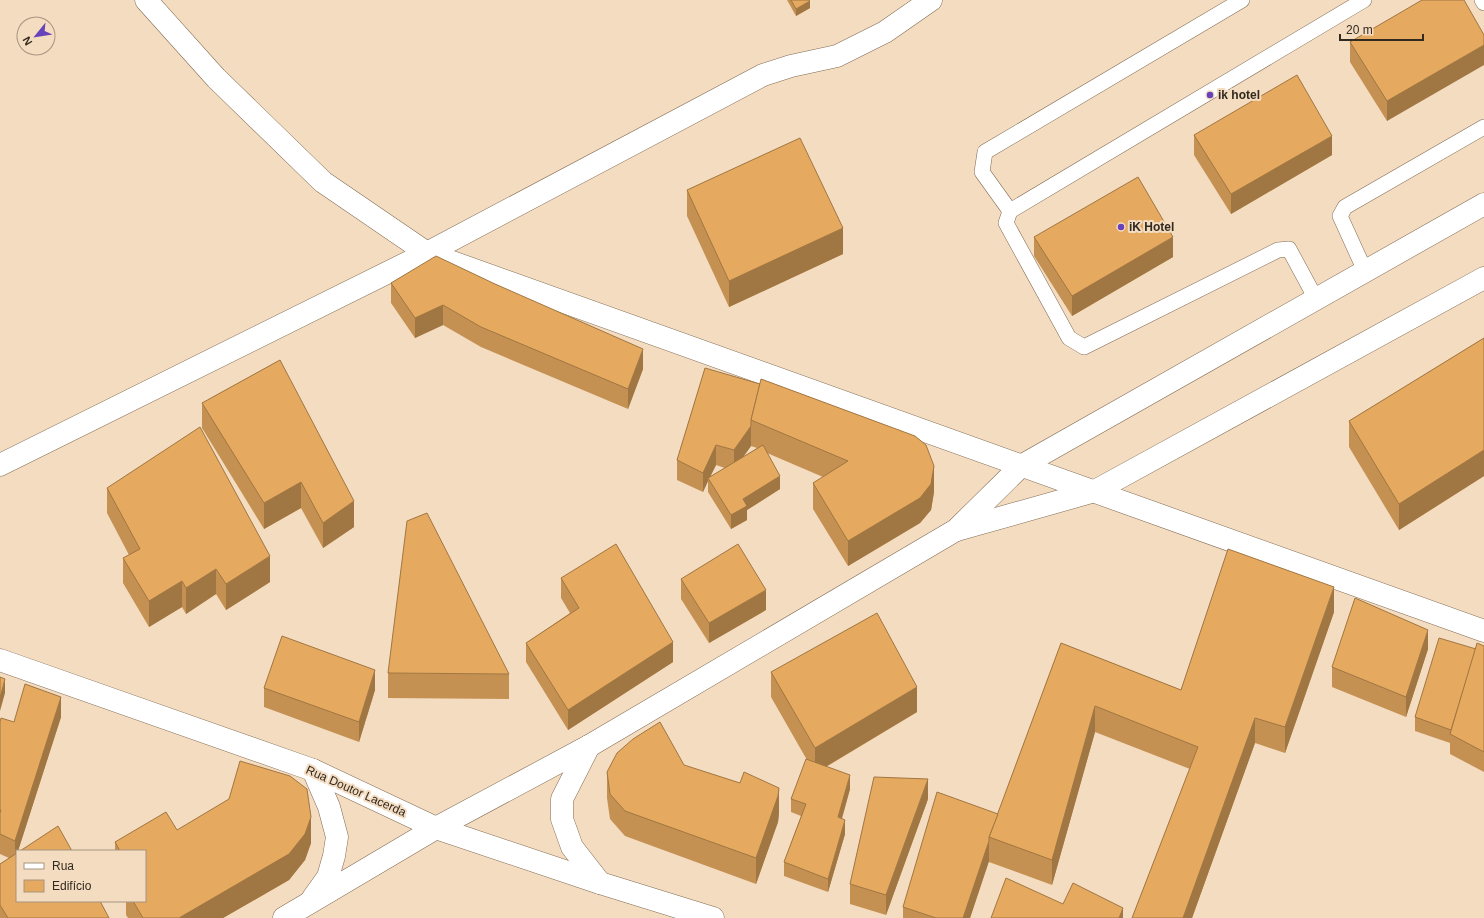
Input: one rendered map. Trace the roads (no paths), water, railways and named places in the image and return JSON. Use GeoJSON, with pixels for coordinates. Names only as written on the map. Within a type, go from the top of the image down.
{"type":"FeatureCollection","features":[{"type":"Feature","properties":{"kind":"main road"},"geometry":{"type":"LineString","coordinates":[[146,0],[216,78],[323,182],[427,253],[1484,631]]}},
{"type":"Feature","properties":{"kind":"main road"},"geometry":{"type":"LineString","coordinates":[[0,465],[427,253],[762,75],[791,66],[837,56],[885,32],[931,0]]}},
{"type":"Feature","properties":{"kind":"main road"},"geometry":{"type":"LineString","coordinates":[[284,918],[436,828],[589,746],[956,530],[1021,466],[1484,204]]}},
{"type":"Feature","properties":{"kind":"main road"},"geometry":{"type":"LineString","coordinates":[[956,530],[1095,491],[1484,278]]}},
{"type":"Feature","properties":{"kind":"main road","name":"Rua Doutor Lacerda"},"geometry":{"type":"LineString","coordinates":[[0,660],[313,770],[436,828],[600,883],[713,918]]}},
{"type":"Feature","properties":{"kind":"main road"},"geometry":{"type":"LineString","coordinates":[[589,746],[562,799],[562,819],[572,847],[600,883]]}},
{"type":"Feature","properties":{"kind":"main road"},"geometry":{"type":"LineString","coordinates":[[309,904],[328,877],[334,856],[337,837],[329,807],[313,770]]}},
{"type":"Feature","properties":{"kind":"lane"},"geometry":{"type":"LineString","coordinates":[[1010,211],[982,172],[985,152],[1242,0]]}},
{"type":"Feature","properties":{"kind":"lane"},"geometry":{"type":"LineString","coordinates":[[1316,298],[1289,249],[1278,250],[1084,347],[1069,338],[1006,223],[1010,211],[1364,0]]}},
{"type":"Feature","properties":{"kind":"lane"},"geometry":{"type":"LineString","coordinates":[[1364,271],[1340,216],[1345,207],[1484,127]]}},
{"type":"Feature","properties":{"kind":"place","name":"ik hotel"},"geometry":{"type":"Point","coordinates":[1210,95]}},
{"type":"Feature","properties":{"kind":"place","name":"iK Hotel"},"geometry":{"type":"Point","coordinates":[1121,227]}}]}
